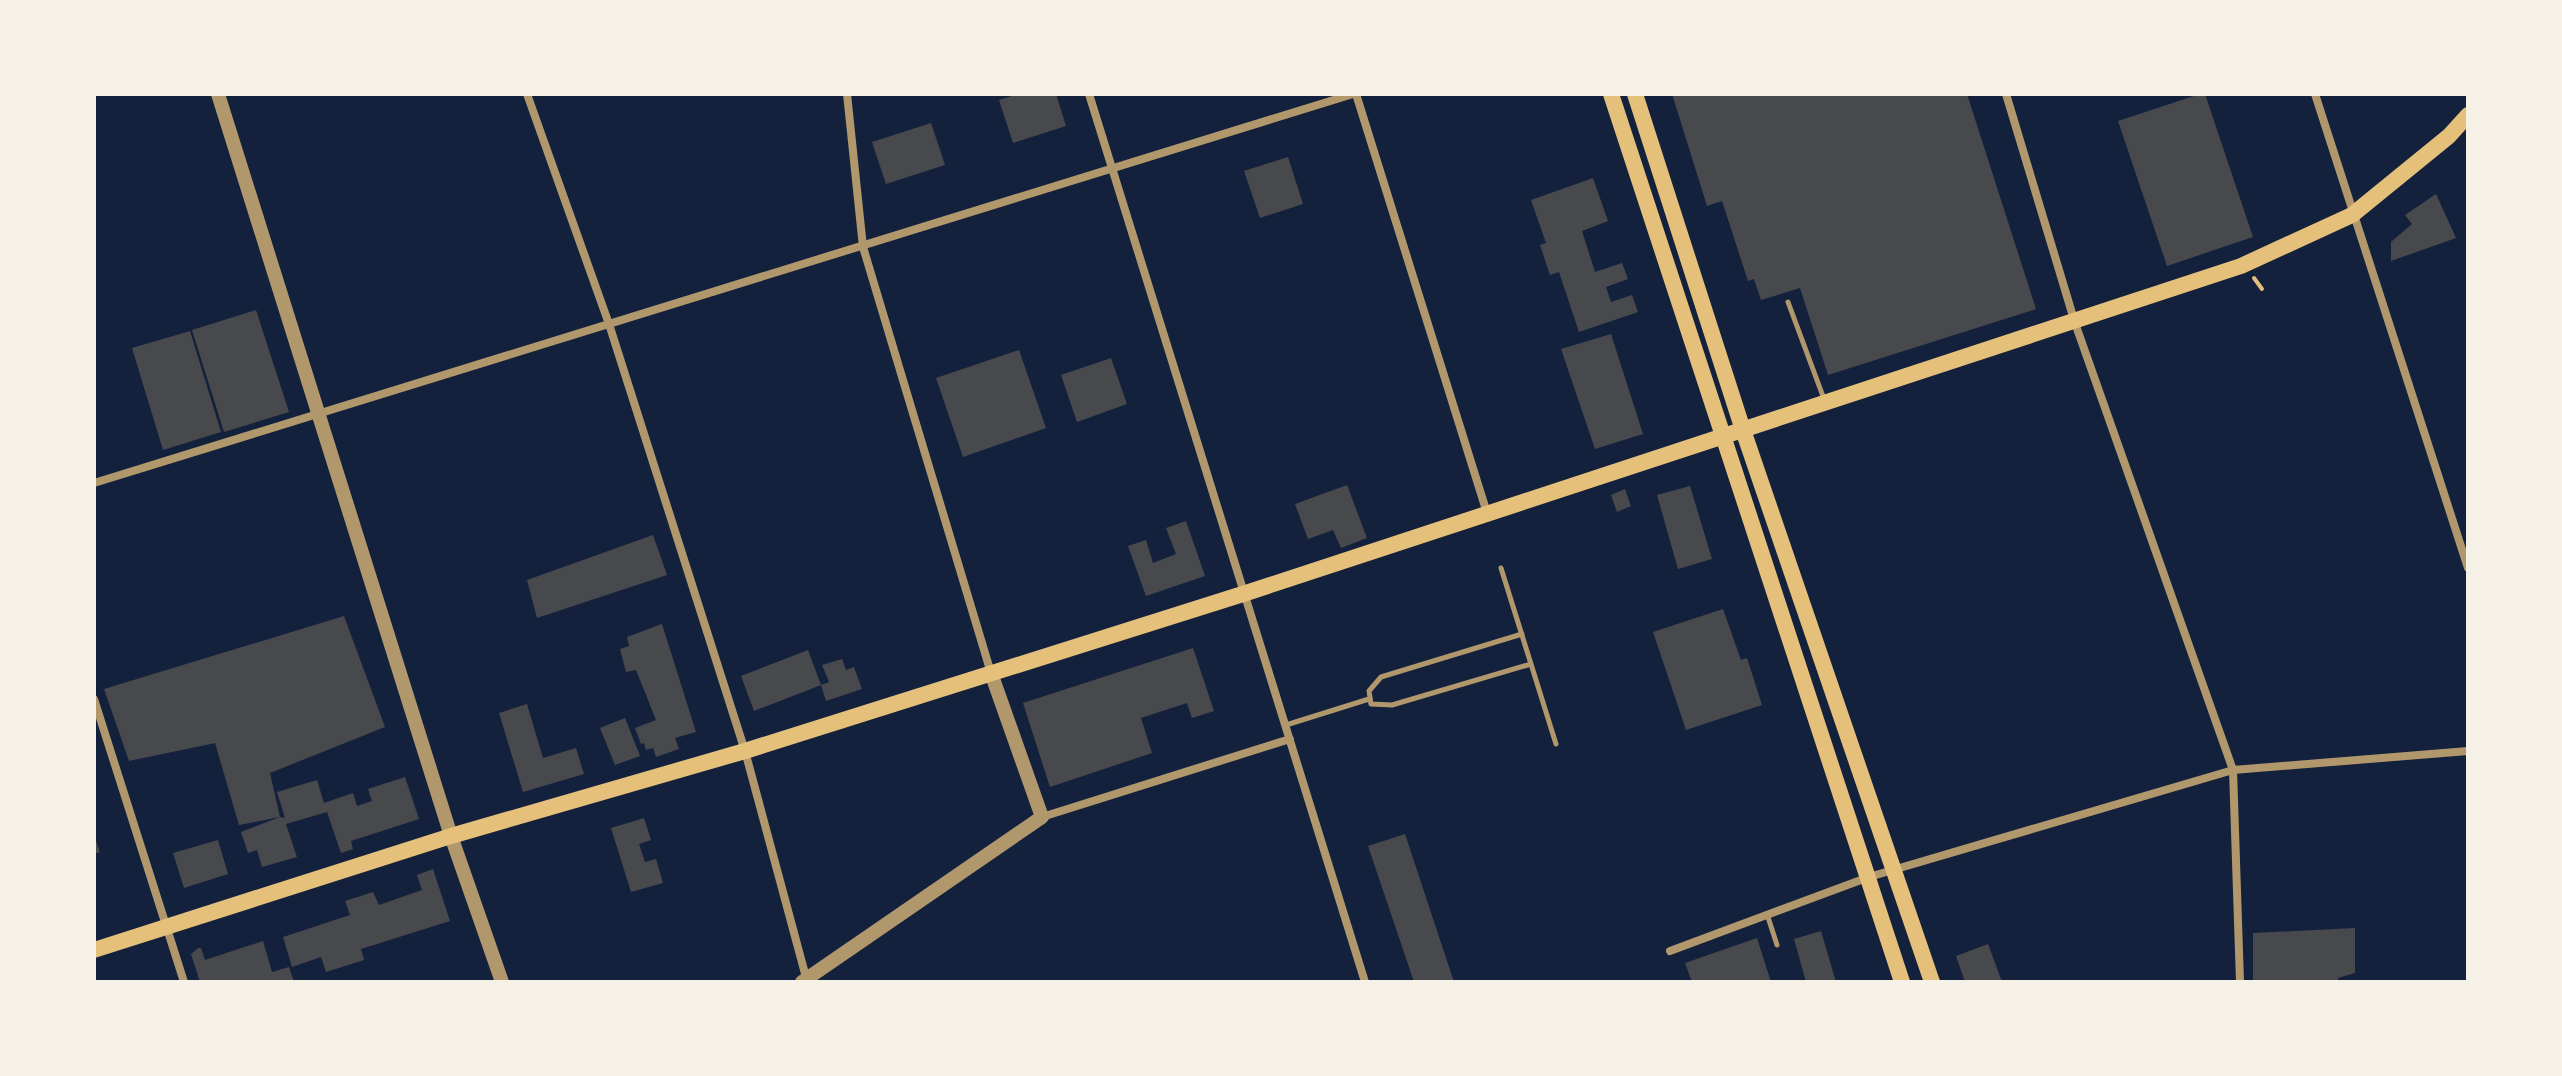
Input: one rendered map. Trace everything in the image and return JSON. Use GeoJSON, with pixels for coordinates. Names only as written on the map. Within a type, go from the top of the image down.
{"type":"FeatureCollection","features":[{"type":"Feature","properties":{"kind":"main road"},"geometry":{"type":"LineString","coordinates":[[1611,94],[1902,982]]}},
{"type":"Feature","properties":{"kind":"main road"},"geometry":{"type":"LineString","coordinates":[[1635,94],[1743,430],[1932,982]]}},
{"type":"Feature","properties":{"kind":"main road"},"geometry":{"type":"LineString","coordinates":[[94,950],[451,836],[745,751],[1246,593],[2241,266],[2352,215],[2449,136],[2468,115]]}},
{"type":"Feature","properties":{"kind":"street"},"geometry":{"type":"LineString","coordinates":[[218,94],[451,836],[502,982]]}},
{"type":"Feature","properties":{"kind":"street"},"geometry":{"type":"LineString","coordinates":[[527,94],[609,324],[745,751],[805,981],[1042,817],[1290,739]]}},
{"type":"Feature","properties":{"kind":"street"},"geometry":{"type":"LineString","coordinates":[[847,94],[863,247],[991,673],[1042,817]]}},
{"type":"Feature","properties":{"kind":"street"},"geometry":{"type":"LineString","coordinates":[[1089,94],[1110,170],[1246,593],[1365,982]]}},
{"type":"Feature","properties":{"kind":"street"},"geometry":{"type":"LineString","coordinates":[[94,483],[1354,94],[1488,514]]}},
{"type":"Feature","properties":{"kind":"street"},"geometry":{"type":"LineString","coordinates":[[2006,94],[2075,323],[2233,770],[2240,982]]}},
{"type":"Feature","properties":{"kind":"street"},"geometry":{"type":"LineString","coordinates":[[2315,94],[2468,568]]}},
{"type":"Feature","properties":{"kind":"street"},"geometry":{"type":"LineString","coordinates":[[94,699],[184,982]]}},
{"type":"Feature","properties":{"kind":"street"},"geometry":{"type":"LineString","coordinates":[[1670,951],[1869,877],[2233,770],[2468,751]]}},
{"type":"Feature","properties":{"kind":"lane"},"geometry":{"type":"LineString","coordinates":[[1788,302],[1826,404]]}},
{"type":"Feature","properties":{"kind":"lane"},"geometry":{"type":"LineString","coordinates":[[1501,568],[1556,744]]}},
{"type":"Feature","properties":{"kind":"lane"},"geometry":{"type":"LineString","coordinates":[[1522,634],[1381,677],[1369,691],[1369,699],[1371,704],[1392,705],[1531,664]]}},
{"type":"Feature","properties":{"kind":"lane"},"geometry":{"type":"LineString","coordinates":[[1286,725],[1369,699]]}},
{"type":"Feature","properties":{"kind":"lane"},"geometry":{"type":"LineString","coordinates":[[1767,914],[1777,945]]}},
{"type":"Feature","properties":{"kind":"building"},"geometry":{"type":"Polygon","coordinates":[[[1018,94],[1056,94],[1066,126],[1013,143],[999,100],[1018,94]]]}},
{"type":"Feature","properties":{"kind":"building"},"geometry":{"type":"Polygon","coordinates":[[[1672,94],[1967,94],[2036,309],[1828,375],[1800,288],[1761,300],[1754,279],[1748,281],[1722,201],[1707,206],[1672,94]]]}},
{"type":"Feature","properties":{"kind":"building"},"geometry":{"type":"Polygon","coordinates":[[[2205,94],[2253,237],[2167,266],[2118,121],[2205,94]]]}},
{"type":"Feature","properties":{"kind":"building"},"geometry":{"type":"Polygon","coordinates":[[[931,123],[945,165],[886,184],[872,142],[931,123]]]}},
{"type":"Feature","properties":{"kind":"building"},"geometry":{"type":"Polygon","coordinates":[[[1288,157],[1303,204],[1260,218],[1244,171],[1288,157]]]}},
{"type":"Feature","properties":{"kind":"building"},"geometry":{"type":"Polygon","coordinates":[[[1593,178],[1608,221],[1582,231],[1595,272],[1622,263],[1628,279],[1606,287],[1611,302],[1632,295],[1638,312],[1579,332],[1559,272],[1550,275],[1540,245],[1546,243],[1531,200],[1593,178]]]}},
{"type":"Feature","properties":{"kind":"building"},"geometry":{"type":"Polygon","coordinates":[[[2436,194],[2456,238],[2391,261],[2391,242],[2412,224],[2405,215],[2436,194]]]}},
{"type":"Feature","properties":{"kind":"building"},"geometry":{"type":"Polygon","coordinates":[[[256,310],[289,412],[224,432],[192,330],[256,310]]]}},
{"type":"Feature","properties":{"kind":"building"},"geometry":{"type":"Polygon","coordinates":[[[190,331],[221,432],[163,450],[132,348],[190,331]]]}},
{"type":"Feature","properties":{"kind":"building"},"geometry":{"type":"Polygon","coordinates":[[[1611,334],[1643,434],[1595,449],[1561,349],[1611,334]]]}},
{"type":"Feature","properties":{"kind":"building"},"geometry":{"type":"Polygon","coordinates":[[[1019,350],[1046,428],[963,457],[936,378],[1019,350]]]}},
{"type":"Feature","properties":{"kind":"building"},"geometry":{"type":"Polygon","coordinates":[[[1111,358],[1127,404],[1077,422],[1061,375],[1111,358]]]}},
{"type":"Feature","properties":{"kind":"building"},"geometry":{"type":"Polygon","coordinates":[[[1347,485],[1367,538],[1341,548],[1333,530],[1308,539],[1295,504],[1347,485]]]}},
{"type":"Feature","properties":{"kind":"building"},"geometry":{"type":"Polygon","coordinates":[[[1690,486],[1712,559],[1678,569],[1657,495],[1690,486]]]}},
{"type":"Feature","properties":{"kind":"building"},"geometry":{"type":"Polygon","coordinates":[[[1625,489],[1631,506],[1617,512],[1611,495],[1625,489]]]}},
{"type":"Feature","properties":{"kind":"building"},"geometry":{"type":"Polygon","coordinates":[[[1186,521],[1205,576],[1146,596],[1128,546],[1146,540],[1153,563],[1176,554],[1166,528],[1186,521]]]}},
{"type":"Feature","properties":{"kind":"building"},"geometry":{"type":"Polygon","coordinates":[[[653,535],[667,575],[537,618],[527,580],[653,535]]]}},
{"type":"Feature","properties":{"kind":"building"},"geometry":{"type":"Polygon","coordinates":[[[1723,609],[1741,660],[1747,658],[1762,705],[1686,730],[1653,632],[1723,609]]]}},
{"type":"Feature","properties":{"kind":"building"},"geometry":{"type":"Polygon","coordinates":[[[344,616],[385,727],[270,773],[280,817],[239,825],[215,743],[129,761],[104,689],[344,616]]]}},
{"type":"Feature","properties":{"kind":"building"},"geometry":{"type":"Polygon","coordinates":[[[662,624],[696,732],[675,738],[679,749],[656,757],[653,748],[646,750],[644,743],[641,744],[635,728],[656,720],[636,670],[626,672],[620,649],[629,646],[627,637],[662,624]]]}},
{"type":"Feature","properties":{"kind":"building"},"geometry":{"type":"Polygon","coordinates":[[[1193,648],[1214,711],[1192,718],[1187,703],[1141,718],[1152,753],[1050,787],[1023,703],[1193,648]]]}},
{"type":"Feature","properties":{"kind":"building"},"geometry":{"type":"Polygon","coordinates":[[[808,650],[821,685],[754,711],[741,676],[808,650]]]}},
{"type":"Feature","properties":{"kind":"building"},"geometry":{"type":"Polygon","coordinates":[[[842,659],[846,670],[854,667],[862,689],[826,701],[821,685],[829,682],[822,665],[842,659]]]}},
{"type":"Feature","properties":{"kind":"building"},"geometry":{"type":"Polygon","coordinates":[[[527,704],[543,758],[576,748],[584,774],[523,792],[499,713],[527,704]]]}},
{"type":"Feature","properties":{"kind":"building"},"geometry":{"type":"Polygon","coordinates":[[[625,718],[640,756],[615,765],[600,728],[625,718]]]}},
{"type":"Feature","properties":{"kind":"building"},"geometry":{"type":"Polygon","coordinates":[[[405,777],[419,819],[351,841],[353,849],[341,853],[327,812],[286,824],[297,857],[262,867],[257,850],[248,853],[241,832],[280,817],[285,818],[277,792],[317,780],[324,803],[353,793],[357,806],[372,801],[368,789],[405,777]]]}},
{"type":"Feature","properties":{"kind":"building"},"geometry":{"type":"Polygon","coordinates":[[[644,818],[651,840],[639,844],[645,862],[656,859],[663,883],[631,892],[611,828],[644,818]]]}},
{"type":"Feature","properties":{"kind":"building"},"geometry":{"type":"Polygon","coordinates":[[[1405,834],[1454,982],[1414,982],[1368,846],[1405,834]]]}},
{"type":"Feature","properties":{"kind":"building"},"geometry":{"type":"Polygon","coordinates":[[[94,835],[100,852],[94,854],[94,835]]]}},
{"type":"Feature","properties":{"kind":"building"},"geometry":{"type":"Polygon","coordinates":[[[218,840],[228,874],[184,888],[173,853],[218,840]]]}},
{"type":"Feature","properties":{"kind":"building"},"geometry":{"type":"Polygon","coordinates":[[[433,869],[450,921],[361,949],[364,960],[326,972],[321,957],[292,967],[283,937],[350,915],[345,901],[373,892],[379,905],[422,890],[417,875],[433,869]]]}},
{"type":"Feature","properties":{"kind":"building"},"geometry":{"type":"Polygon","coordinates":[[[2355,928],[2355,973],[2338,978],[2338,982],[2253,982],[2253,933],[2355,928]]]}},
{"type":"Feature","properties":{"kind":"building"},"geometry":{"type":"Polygon","coordinates":[[[1821,931],[1836,982],[1806,982],[1794,939],[1821,931]]]}},
{"type":"Feature","properties":{"kind":"building"},"geometry":{"type":"Polygon","coordinates":[[[1757,938],[1771,982],[1692,982],[1685,963],[1757,938]]]}},
{"type":"Feature","properties":{"kind":"building"},"geometry":{"type":"Polygon","coordinates":[[[263,941],[272,972],[289,967],[294,982],[200,982],[191,954],[198,948],[201,948],[205,960],[263,941]]]}},
{"type":"Feature","properties":{"kind":"building"},"geometry":{"type":"Polygon","coordinates":[[[1988,944],[2002,982],[1965,982],[1956,956],[1988,944]]]}}]}
